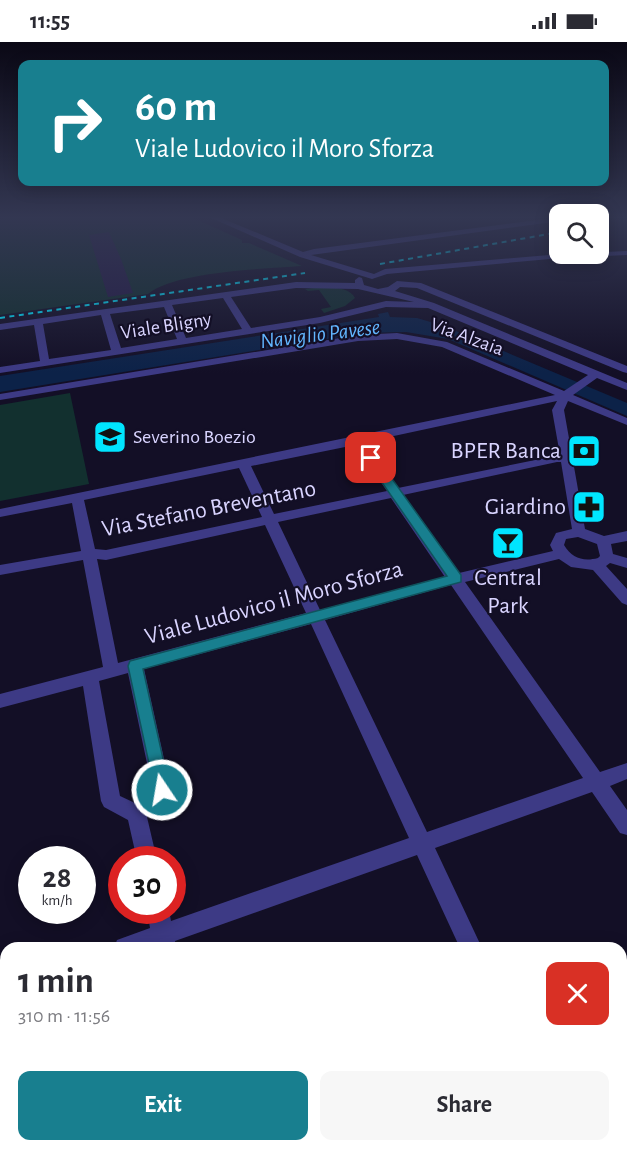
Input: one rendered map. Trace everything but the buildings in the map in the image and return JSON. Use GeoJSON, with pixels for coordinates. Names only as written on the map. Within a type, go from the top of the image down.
{"type":"FeatureCollection","features":[{"type":"Feature","properties":{"kind":"street"},"geometry":{"type":"LineString","coordinates":[[316,284],[336,269]]}},
{"type":"Feature","properties":{"kind":"street"},"geometry":{"type":"LineString","coordinates":[[338,269],[360,285]]}},
{"type":"Feature","properties":{"kind":"street"},"geometry":{"type":"LineString","coordinates":[[341,269],[397,284],[418,285],[627,370]]}},
{"type":"Feature","properties":{"kind":"street"},"geometry":{"type":"LineString","coordinates":[[360,285],[385,272],[433,269]]}},
{"type":"Feature","properties":{"kind":"street"},"geometry":{"type":"LineString","coordinates":[[386,291],[421,270]]}},
{"type":"Feature","properties":{"kind":"street"},"geometry":{"type":"LineString","coordinates":[[397,284],[417,300]]}},
{"type":"Feature","properties":{"kind":"street"},"geometry":{"type":"LineString","coordinates":[[0,327],[296,285],[360,285],[431,305],[627,387]]}},
{"type":"Feature","properties":{"kind":"street","name":"Viale Bligny"},"geometry":{"type":"LineString","coordinates":[[338,316],[360,303],[365,296],[360,285]]}},
{"type":"Feature","properties":{"kind":"street","name":"Viale Bligny"},"geometry":{"type":"LineString","coordinates":[[358,310],[386,291]]}},
{"type":"Feature","properties":{"kind":"street"},"geometry":{"type":"LineString","coordinates":[[225,295],[248,331]]}},
{"type":"Feature","properties":{"kind":"street"},"geometry":{"type":"LineString","coordinates":[[167,303],[183,342]]}},
{"type":"Feature","properties":{"kind":"street","name":"Viale Bligny"},"geometry":{"type":"LineString","coordinates":[[0,370],[338,316],[386,304],[431,305]]}},
{"type":"Feature","properties":{"kind":"street"},"geometry":{"type":"LineString","coordinates":[[105,312],[117,352]]}},
{"type":"Feature","properties":{"kind":"street"},"geometry":{"type":"LineString","coordinates":[[38,322],[45,363]]}},
{"type":"Feature","properties":{"kind":"street","name":"Via Alzaia"},"geometry":{"type":"LineString","coordinates":[[0,396],[347,339],[397,336],[444,344],[567,394],[627,422]]}},
{"type":"Feature","properties":{"kind":"street"},"geometry":{"type":"LineString","coordinates":[[0,513],[358,440],[567,394],[596,374]]}},
{"type":"Feature","properties":{"kind":"street"},"geometry":{"type":"LineString","coordinates":[[567,394],[558,410],[579,532]]}},
{"type":"Feature","properties":{"kind":"street"},"geometry":{"type":"LineString","coordinates":[[358,440],[627,826]]}},
{"type":"Feature","properties":{"kind":"street","name":"Via Stefano Breventano"},"geometry":{"type":"LineString","coordinates":[[0,570],[90,555],[106,555],[557,458],[567,460]]}},
{"type":"Feature","properties":{"kind":"street"},"geometry":{"type":"LineString","coordinates":[[243,463],[468,942]]}},
{"type":"Feature","properties":{"kind":"street"},"geometry":{"type":"LineString","coordinates":[[77,496],[112,671]]}},
{"type":"Feature","properties":{"kind":"street"},"geometry":{"type":"LineString","coordinates":[[627,536],[603,542],[579,532],[561,536],[557,545],[561,554],[575,563],[602,561],[627,563]]}},
{"type":"Feature","properties":{"kind":"street"},"geometry":{"type":"LineString","coordinates":[[603,542],[602,561],[627,599]]}},
{"type":"Feature","properties":{"kind":"street","name":"Viale Ludovico il Moro Sforza"},"geometry":{"type":"LineString","coordinates":[[0,701],[456,579],[561,554]]}},
{"type":"Feature","properties":{"kind":"street"},"geometry":{"type":"LineString","coordinates":[[135,666],[162,790],[137,814]]}},
{"type":"Feature","properties":{"kind":"street"},"geometry":{"type":"LineString","coordinates":[[90,678],[111,801],[137,814]]}},
{"type":"Feature","properties":{"kind":"street"},"geometry":{"type":"LineString","coordinates":[[161,924],[164,941],[422,842],[627,771]]}},
{"type":"Feature","properties":{"kind":"street"},"geometry":{"type":"LineString","coordinates":[[137,814],[144,846]]}},
{"type":"Feature","properties":{"kind":"green space"},"geometry":{"type":"Polygon","coordinates":[[[0,269],[261,269],[178,280],[148,294],[0,315],[0,269]]]}},
{"type":"Feature","properties":{"kind":"green space"},"geometry":{"type":"Polygon","coordinates":[[[340,288],[355,298],[345,306],[324,313],[321,309],[331,307],[319,290],[305,289],[340,288]]]}},
{"type":"Feature","properties":{"kind":"green space"},"geometry":{"type":"Polygon","coordinates":[[[70,393],[89,484],[0,501],[0,405],[70,393]]]}},
{"type":"Feature","properties":{"kind":"water","name":"Naviglio Pavese"},"geometry":{"type":"Polygon","coordinates":[[[388,312],[390,317],[417,318],[444,326],[627,403],[627,416],[448,339],[406,332],[364,333],[0,392],[0,376],[379,317],[378,314],[388,312]]]}},
{"type":"Feature","properties":{"kind":"railway"},"geometry":{"type":"LineString","coordinates":[[0,318],[305,273]]}},
{"type":"Feature","properties":{"kind":"place","name":"Severino Boezio"},"geometry":{"type":"Point","coordinates":[110,437]}},
{"type":"Feature","properties":{"kind":"place","name":"BPER Banca"},"geometry":{"type":"Point","coordinates":[584,451]}},
{"type":"Feature","properties":{"kind":"place","name":"Giardino"},"geometry":{"type":"Point","coordinates":[589,507]}},
{"type":"Feature","properties":{"kind":"place","name":"Central Park"},"geometry":{"type":"Point","coordinates":[508,543]}},
{"type":"Feature","properties":{"kind":"route"},"geometry":{"type":"LineString","coordinates":[[162,790],[135,666],[456,579],[371,458]]}}]}
